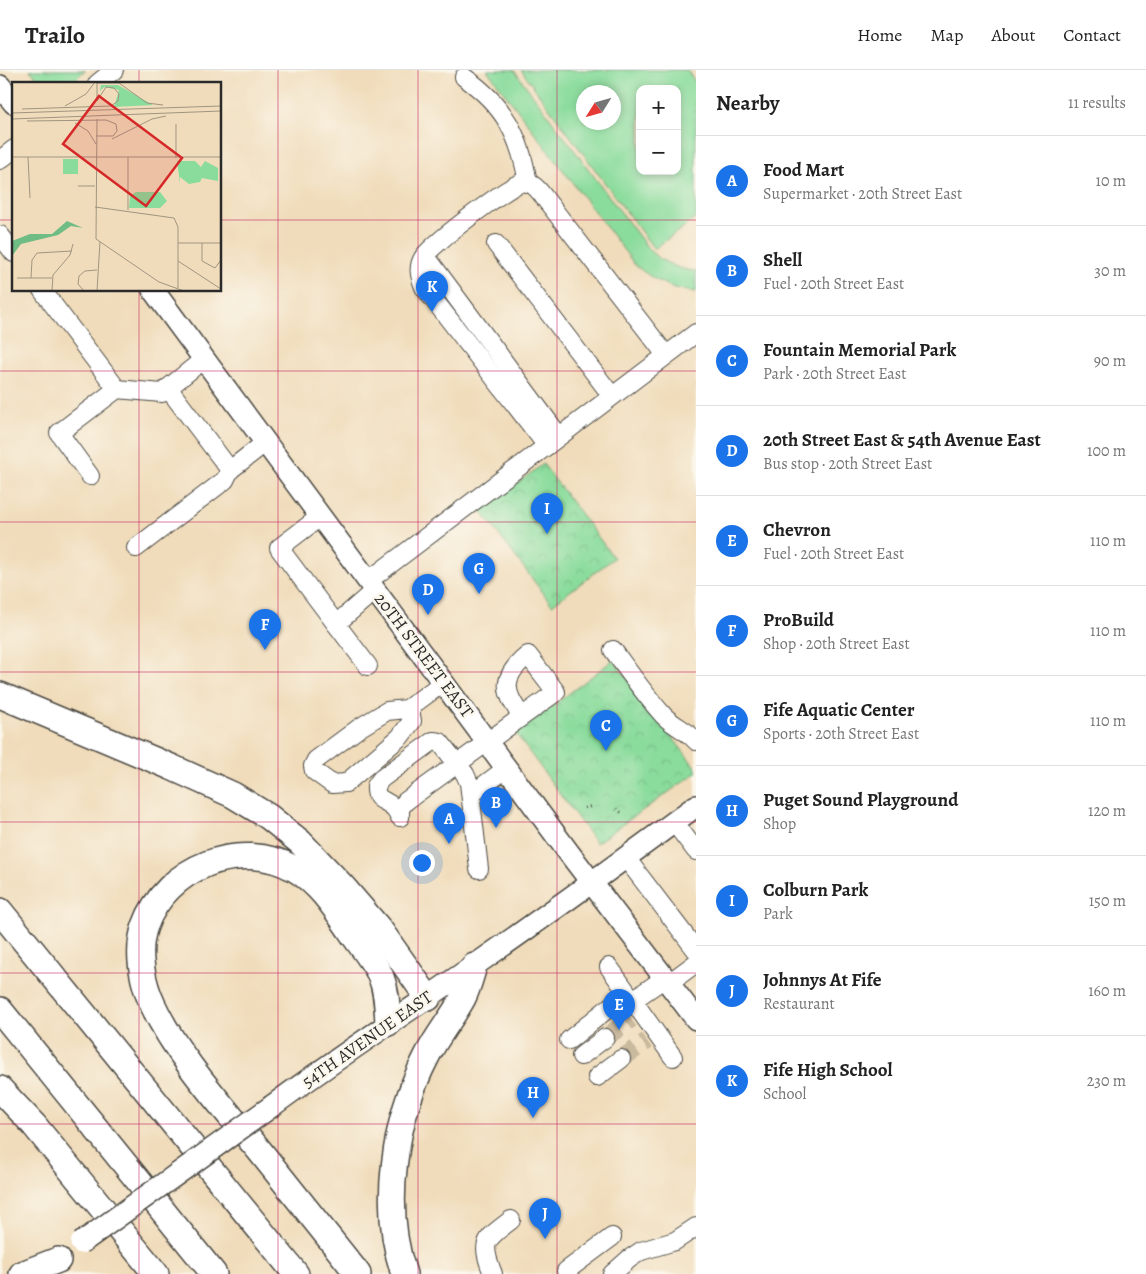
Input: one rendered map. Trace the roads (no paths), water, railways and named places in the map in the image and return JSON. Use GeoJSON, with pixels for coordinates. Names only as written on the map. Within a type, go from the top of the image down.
{"type":"FeatureCollection","features":[{"type":"Feature","properties":{"kind":"highway"},"geometry":{"type":"LineString","coordinates":[[0,695],[233,795],[269,817],[300,842],[343,887],[380,930],[428,998]]}},
{"type":"Feature","properties":{"kind":"highway"},"geometry":{"type":"LineString","coordinates":[[358,1274],[216,1099],[176,1045],[157,1012],[144,978],[141,945],[145,927],[154,908],[166,891],[183,876],[198,867],[217,860],[234,857],[256,857],[275,861],[294,869],[311,881],[327,897],[380,975],[386,996],[388,1023]]}},
{"type":"Feature","properties":{"kind":"highway"},"geometry":{"type":"LineString","coordinates":[[0,910],[296,1274]]}},
{"type":"Feature","properties":{"kind":"highway"},"geometry":{"type":"LineString","coordinates":[[404,1274],[400,1262],[393,1217],[394,1171],[399,1133],[411,1093],[426,1057],[463,997],[474,966]]}},
{"type":"Feature","properties":{"kind":"highway"},"geometry":{"type":"LineString","coordinates":[[0,1010],[214,1274]]}},
{"type":"Feature","properties":{"kind":"highway"},"geometry":{"type":"LineString","coordinates":[[0,1089],[34,1125],[156,1274]]}},
{"type":"Feature","properties":{"kind":"highway"},"geometry":{"type":"LineString","coordinates":[[22,1274],[49,1267]]}},
{"type":"Feature","properties":{"kind":"main road"},"geometry":{"type":"LineString","coordinates":[[0,86],[12,101]]}},
{"type":"Feature","properties":{"kind":"main road","name":"20TH STREET EAST"},"geometry":{"type":"LineString","coordinates":[[154,291],[592,883],[696,1019]]}},
{"type":"Feature","properties":{"kind":"main road","name":"54TH AVENUE EAST"},"geometry":{"type":"LineString","coordinates":[[49,1267],[388,1023],[428,998],[592,883],[696,806]]}},
{"type":"Feature","properties":{"kind":"street"},"geometry":{"type":"LineString","coordinates":[[100,82],[114,70]]}},
{"type":"Feature","properties":{"kind":"street"},"geometry":{"type":"LineString","coordinates":[[464,77],[488,95],[506,118],[522,151],[528,183]]}},
{"type":"Feature","properties":{"kind":"street"},"geometry":{"type":"LineString","coordinates":[[0,160],[12,151]]}},
{"type":"Feature","properties":{"kind":"street"},"geometry":{"type":"LineString","coordinates":[[553,441],[424,255],[435,244],[506,191],[520,183],[528,183],[550,204],[666,356]]}},
{"type":"Feature","properties":{"kind":"street"},"geometry":{"type":"LineString","coordinates":[[0,235],[12,250]]}},
{"type":"Feature","properties":{"kind":"street"},"geometry":{"type":"LineString","coordinates":[[496,244],[612,396]]}},
{"type":"Feature","properties":{"kind":"street"},"geometry":{"type":"LineString","coordinates":[[43,291],[117,389]]}},
{"type":"Feature","properties":{"kind":"street"},"geometry":{"type":"LineString","coordinates":[[336,624],[372,585],[553,441],[696,333]]}},
{"type":"Feature","properties":{"kind":"street"},"geometry":{"type":"LineString","coordinates":[[90,476],[59,433],[117,389],[162,393],[204,359]]}},
{"type":"Feature","properties":{"kind":"street"},"geometry":{"type":"LineString","coordinates":[[168,388],[230,470]]}},
{"type":"Feature","properties":{"kind":"street"},"geometry":{"type":"LineString","coordinates":[[136,548],[225,480],[230,470],[266,442]]}},
{"type":"Feature","properties":{"kind":"street"},"geometry":{"type":"LineString","coordinates":[[321,516],[279,548],[368,666]]}},
{"type":"Feature","properties":{"kind":"street"},"geometry":{"type":"LineString","coordinates":[[613,650],[663,716],[690,734],[696,741]]}},
{"type":"Feature","properties":{"kind":"street"},"geometry":{"type":"LineString","coordinates":[[479,869],[472,794],[467,778],[457,764],[442,744],[436,740],[433,741],[378,782],[376,786],[377,795],[380,800],[394,807],[400,817],[400,811],[404,803],[457,764],[488,742],[522,716],[556,692],[528,655],[510,674],[506,686],[511,700],[522,716]]}},
{"type":"Feature","properties":{"kind":"street"},"geometry":{"type":"LineString","coordinates":[[407,709],[412,721],[408,728],[346,783],[332,784],[314,771],[313,766],[316,760],[359,728],[387,711],[407,709],[444,682]]}},
{"type":"Feature","properties":{"kind":"street"},"geometry":{"type":"LineString","coordinates":[[472,794],[507,768]]}},
{"type":"Feature","properties":{"kind":"street"},"geometry":{"type":"LineString","coordinates":[[674,822],[696,851]]}},
{"type":"Feature","properties":{"kind":"street"},"geometry":{"type":"LineString","coordinates":[[626,858],[696,950]]}},
{"type":"Feature","properties":{"kind":"street"},"geometry":{"type":"LineString","coordinates":[[569,1040],[633,1006],[696,963]]}},
{"type":"Feature","properties":{"kind":"street"},"geometry":{"type":"LineString","coordinates":[[608,967],[652,1038],[672,1058]]}},
{"type":"Feature","properties":{"kind":"street"},"geometry":{"type":"LineString","coordinates":[[581,1056],[605,1038]]}},
{"type":"Feature","properties":{"kind":"street"},"geometry":{"type":"LineString","coordinates":[[597,1077],[621,1059]]}},
{"type":"Feature","properties":{"kind":"street"},"geometry":{"type":"LineString","coordinates":[[493,1274],[485,1246],[490,1237],[511,1220]]}},
{"type":"Feature","properties":{"kind":"street"},"geometry":{"type":"LineString","coordinates":[[612,1274],[641,1251],[676,1241],[696,1227]]}},
{"type":"Feature","properties":{"kind":"street"},"geometry":{"type":"LineString","coordinates":[[566,1271],[612,1237]]}},
{"type":"Feature","properties":{"kind":"tunnel"},"geometry":{"type":"LineString","coordinates":[[605,1038],[631,1019]]}},
{"type":"Feature","properties":{"kind":"tunnel"},"geometry":{"type":"LineString","coordinates":[[621,1059],[647,1041]]}},
{"type":"Feature","properties":{"kind":"place","name":"Fife High School"},"geometry":{"type":"Point","coordinates":[432,312]}},
{"type":"Feature","properties":{"kind":"place","name":"Colburn Park"},"geometry":{"type":"Point","coordinates":[547,534]}},
{"type":"Feature","properties":{"kind":"place","name":"Fife Aquatic Center"},"geometry":{"type":"Point","coordinates":[479,594]}},
{"type":"Feature","properties":{"kind":"place","name":"20th Street East & 54th Avenue East"},"geometry":{"type":"Point","coordinates":[428,615]}},
{"type":"Feature","properties":{"kind":"place","name":"ProBuild"},"geometry":{"type":"Point","coordinates":[265,650]}},
{"type":"Feature","properties":{"kind":"place","name":"Fountain Memorial Park"},"geometry":{"type":"Point","coordinates":[606,751]}},
{"type":"Feature","properties":{"kind":"place","name":"Shell"},"geometry":{"type":"Point","coordinates":[496,828]}},
{"type":"Feature","properties":{"kind":"place","name":"Food Mart"},"geometry":{"type":"Point","coordinates":[449,844]}},
{"type":"Feature","properties":{"kind":"place","name":"Chevron"},"geometry":{"type":"Point","coordinates":[619,1030]}},
{"type":"Feature","properties":{"kind":"place","name":"Puget Sound Playground"},"geometry":{"type":"Point","coordinates":[533,1118]}},
{"type":"Feature","properties":{"kind":"place","name":"Johnnys At Fife"},"geometry":{"type":"Point","coordinates":[545,1239]}}]}
